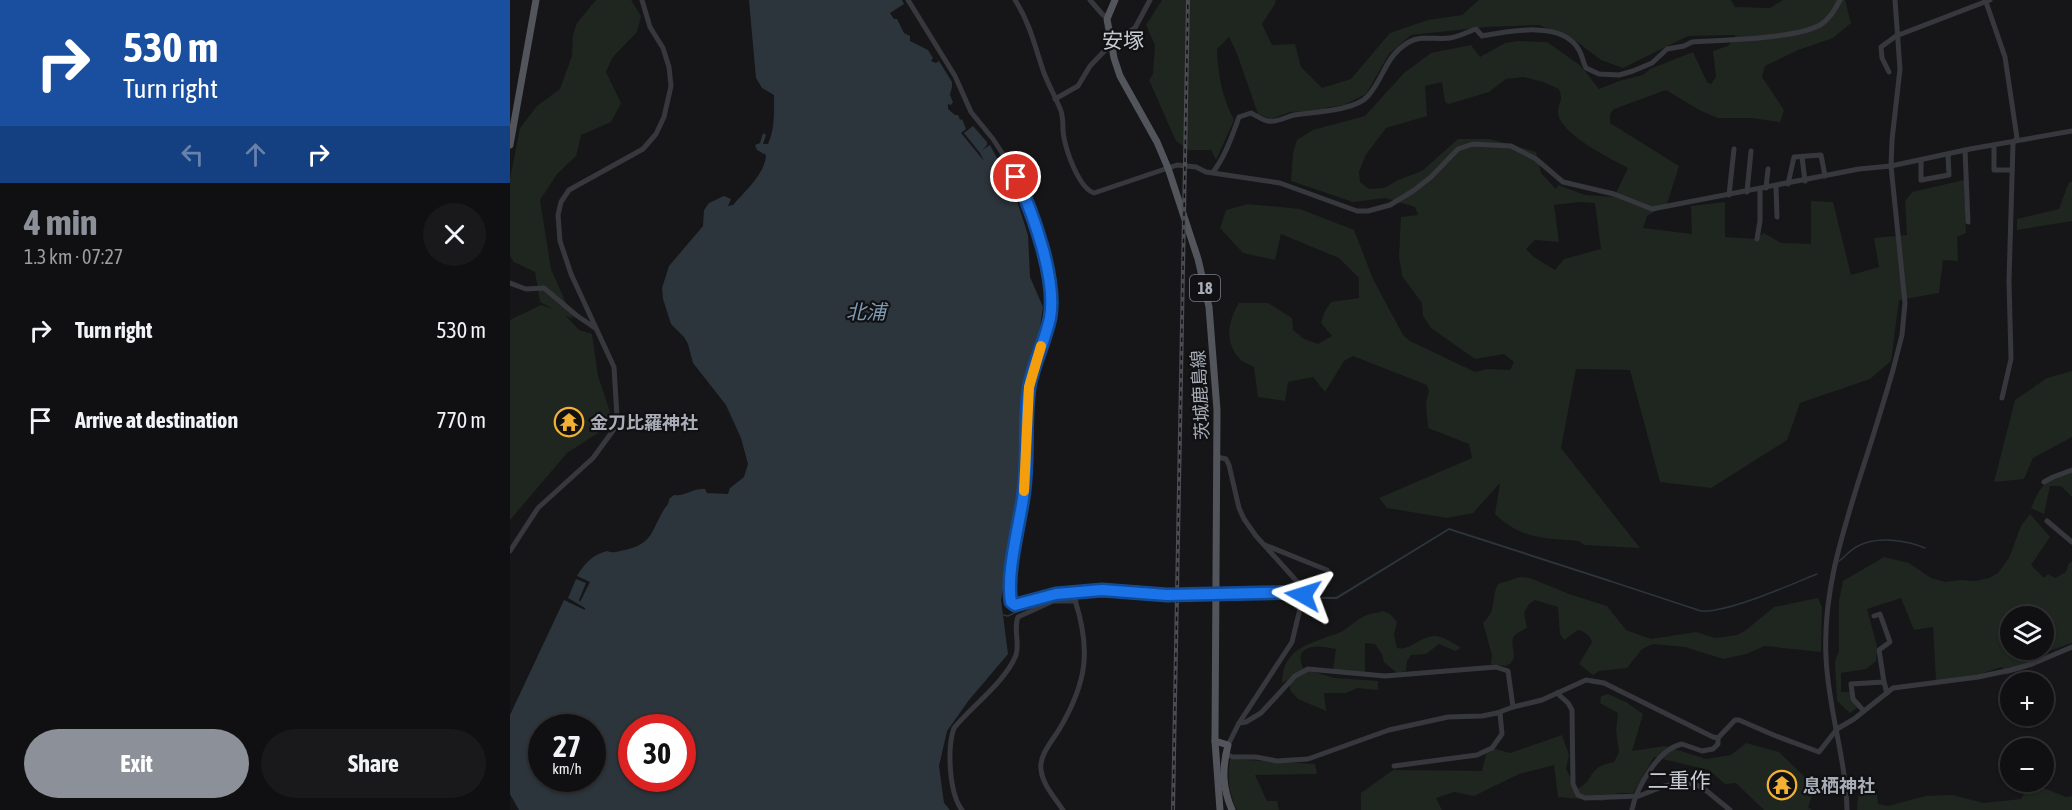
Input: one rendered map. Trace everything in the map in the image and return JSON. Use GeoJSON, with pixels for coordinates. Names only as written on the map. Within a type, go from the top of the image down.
{"type":"FeatureCollection","features":[{"type":"Feature","properties":{"kind":"main road"},"geometry":{"type":"LineString","coordinates":[[510,145],[536,0]]}},
{"type":"Feature","properties":{"kind":"main road"},"geometry":{"type":"LineString","coordinates":[[1107,16],[1115,0]]}},
{"type":"Feature","properties":{"kind":"main road","name":"茨城鹿島線"},"geometry":{"type":"LineString","coordinates":[[1107,16],[1118,72],[1157,142],[1168,168],[1198,259],[1209,307],[1216,385],[1215,741],[1220,809]]}},
{"type":"Feature","properties":{"kind":"main road"},"geometry":{"type":"LineString","coordinates":[[1215,741],[1228,745],[1222,776],[1231,808]]}},
{"type":"Feature","properties":{"kind":"street"},"geometry":{"type":"LineString","coordinates":[[510,551],[538,508],[593,458],[615,428],[617,417],[614,367],[579,294],[560,241],[558,215],[561,202],[569,190],[643,149],[656,134],[664,117],[671,86],[669,67],[642,0]]}},
{"type":"Feature","properties":{"kind":"street"},"geometry":{"type":"LineString","coordinates":[[908,0],[955,76],[971,112],[993,139],[1014,173],[1033,216],[1051,284],[1049,320],[1029,387],[1025,484],[1010,581],[1011,602],[1021,605],[1044,596],[1102,590],[1216,597],[1303,596]]}},
{"type":"Feature","properties":{"kind":"street"},"geometry":{"type":"LineString","coordinates":[[1015,0],[1028,23],[1063,118],[1064,138],[1073,164],[1089,192],[1099,192],[1177,165],[1280,183],[1362,212],[1390,205],[1413,191],[1464,146],[1496,144],[1511,146],[1522,151],[1567,184],[1614,194],[1652,209],[1859,169],[1921,161],[1965,150],[2072,131]]}},
{"type":"Feature","properties":{"kind":"street"},"geometry":{"type":"LineString","coordinates":[[1090,0],[1103,15],[1107,16]]}},
{"type":"Feature","properties":{"kind":"street"},"geometry":{"type":"LineString","coordinates":[[1055,99],[1078,86],[1090,66],[1111,44],[1135,28],[1150,0]]}},
{"type":"Feature","properties":{"kind":"street"},"geometry":{"type":"LineString","coordinates":[[1213,172],[1222,161],[1239,117],[1251,113],[1266,121],[1274,122],[1293,115],[1323,112],[1355,105],[1367,98],[1393,56],[1403,46],[1416,39],[1452,38],[1476,29],[1482,36],[1524,29],[1553,32],[1578,48],[1586,68],[1599,75],[1619,75],[1644,68],[1667,49],[1692,42],[1780,35],[1809,30],[1827,20],[1840,0]]}},
{"type":"Feature","properties":{"kind":"street"},"geometry":{"type":"LineString","coordinates":[[1846,810],[1845,772],[1831,702],[1826,658],[1827,610],[1831,577],[1896,361],[1904,318],[1905,287],[1891,166],[1900,69],[1894,0]]}},
{"type":"Feature","properties":{"kind":"street"},"geometry":{"type":"LineString","coordinates":[[1889,72],[1882,58],[1881,47],[1896,36],[1988,1],[2006,57],[2017,138],[2013,143],[2009,281],[2012,359],[2002,398]]}},
{"type":"Feature","properties":{"kind":"street"},"geometry":{"type":"LineString","coordinates":[[1994,145],[1994,170],[2012,170]]}},
{"type":"Feature","properties":{"kind":"street"},"geometry":{"type":"LineString","coordinates":[[1729,195],[1734,149]]}},
{"type":"Feature","properties":{"kind":"street"},"geometry":{"type":"LineString","coordinates":[[1965,150],[1968,222]]}},
{"type":"Feature","properties":{"kind":"street"},"geometry":{"type":"LineString","coordinates":[[1747,192],[1751,151]]}},
{"type":"Feature","properties":{"kind":"street"},"geometry":{"type":"LineString","coordinates":[[1921,161],[1922,180],[1948,175],[1948,154]]}},
{"type":"Feature","properties":{"kind":"street"},"geometry":{"type":"LineString","coordinates":[[1788,184],[1794,157],[1821,155],[1825,176]]}},
{"type":"Feature","properties":{"kind":"street"},"geometry":{"type":"LineString","coordinates":[[1802,157],[1805,181]]}},
{"type":"Feature","properties":{"kind":"street"},"geometry":{"type":"LineString","coordinates":[[1757,240],[1763,188],[1768,169]]}},
{"type":"Feature","properties":{"kind":"street"},"geometry":{"type":"LineString","coordinates":[[1776,186],[1777,217]]}},
{"type":"Feature","properties":{"kind":"street"},"geometry":{"type":"LineString","coordinates":[[510,283],[526,289],[544,288],[597,329]]}},
{"type":"Feature","properties":{"kind":"street"},"geometry":{"type":"LineString","coordinates":[[1217,457],[1226,459],[1244,519],[1301,586],[1303,596],[1290,647],[1239,723],[1228,745]]}},
{"type":"Feature","properties":{"kind":"street"},"geometry":{"type":"LineString","coordinates":[[2044,482],[2072,470]]}},
{"type":"Feature","properties":{"kind":"street"},"geometry":{"type":"LineString","coordinates":[[2047,520],[2072,542]]}},
{"type":"Feature","properties":{"kind":"street"},"geometry":{"type":"LineString","coordinates":[[1264,544],[1327,570]]}},
{"type":"Feature","properties":{"kind":"street"},"geometry":{"type":"LineString","coordinates":[[1063,810],[1045,783],[1040,768],[1044,754],[1070,710],[1081,679],[1086,645],[1081,614],[1074,592]]}},
{"type":"Feature","properties":{"kind":"street"},"geometry":{"type":"LineString","coordinates":[[962,810],[954,796],[952,784],[950,740],[954,728],[1008,669],[1018,647],[1016,623],[1018,617],[1053,602],[1076,601]]}},
{"type":"Feature","properties":{"kind":"street"},"geometry":{"type":"LineString","coordinates":[[1874,616],[1880,614],[1890,642],[1879,650],[1887,693]]}},
{"type":"Feature","properties":{"kind":"street"},"geometry":{"type":"LineString","coordinates":[[1632,810],[1635,796],[1642,783],[1671,747],[1682,744],[1706,752],[1716,747],[1718,738],[1731,723],[1737,720],[1819,752],[1837,729],[1897,687],[1978,677],[2011,670],[2072,647]]}},
{"type":"Feature","properties":{"kind":"street"},"geometry":{"type":"LineString","coordinates":[[1239,723],[1246,722],[1261,712],[1295,676],[1308,669],[1342,674],[1385,676],[1505,668],[1508,671],[1513,707]]}},
{"type":"Feature","properties":{"kind":"street"},"geometry":{"type":"LineString","coordinates":[[1225,754],[1233,757],[1277,761],[1308,759],[1389,730],[1448,717],[1497,713],[1542,700],[1586,680],[1598,681],[1718,738]]}},
{"type":"Feature","properties":{"kind":"street"},"geometry":{"type":"LineString","coordinates":[[1863,710],[1853,699],[1851,684],[1884,682]]}},
{"type":"Feature","properties":{"kind":"street"},"geometry":{"type":"LineString","coordinates":[[1557,693],[1572,710],[1573,784],[1575,791],[1585,798],[1635,796],[1673,783],[1694,784],[1710,792],[1730,810]]}},
{"type":"Feature","properties":{"kind":"street"},"geometry":{"type":"LineString","coordinates":[[1394,766],[1477,755],[1492,748],[1502,734],[1500,713],[1497,713]]}},
{"type":"Feature","properties":{"kind":"street"},"geometry":{"type":"LineString","coordinates":[[1220,809],[1231,808]]}},
{"type":"Feature","properties":{"kind":"shaded area"},"geometry":{"type":"Polygon","coordinates":[[[596,0],[631,0],[641,16],[637,32],[612,58],[606,72],[621,103],[611,122],[581,135],[576,156],[557,174],[540,200],[551,269],[573,319],[565,315],[579,330],[592,334],[598,376],[612,418],[601,431],[567,453],[510,520],[510,320],[541,305],[553,309],[540,302],[535,272],[514,262],[510,256],[510,179],[520,128],[537,106],[560,89],[572,56],[573,35],[577,23],[596,0]]]}},
{"type":"Feature","properties":{"kind":"shaded area"},"geometry":{"type":"Polygon","coordinates":[[[1162,0],[1276,0],[1262,24],[1272,45],[1295,44],[1301,67],[1322,88],[1351,79],[1390,33],[1428,20],[1462,15],[1479,0],[1731,0],[1735,7],[1770,8],[1783,0],[1845,0],[1851,23],[1833,38],[1798,50],[1765,66],[1762,77],[1784,110],[1780,122],[1752,118],[1718,118],[1701,111],[1666,90],[1614,109],[1610,114],[1610,123],[1679,166],[1667,204],[1647,216],[1643,228],[1692,234],[1691,206],[1725,202],[1725,237],[1755,239],[1764,233],[1781,243],[1811,244],[1811,201],[1833,202],[1851,275],[1879,267],[1874,238],[1907,235],[1905,201],[1912,192],[1964,180],[1966,233],[1957,237],[1958,261],[1943,260],[1939,293],[1899,300],[1891,361],[1870,379],[1800,403],[1787,440],[1711,488],[1660,482],[1630,370],[1576,369],[1561,448],[1640,548],[1584,545],[1579,541],[1534,536],[1515,529],[1495,514],[1500,483],[1473,513],[1447,518],[1387,508],[1379,498],[1472,458],[1469,444],[1428,428],[1426,403],[1429,391],[1427,385],[1353,356],[1344,361],[1325,392],[1313,377],[1288,382],[1285,401],[1258,397],[1254,367],[1239,359],[1231,344],[1231,323],[1239,303],[1268,303],[1292,318],[1293,330],[1304,339],[1318,344],[1332,336],[1321,323],[1325,311],[1331,302],[1359,298],[1359,278],[1339,258],[1281,234],[1275,260],[1243,253],[1220,228],[1226,210],[1248,204],[1300,209],[1354,230],[1373,279],[1403,335],[1410,341],[1475,372],[1488,369],[1510,370],[1514,362],[1504,354],[1475,359],[1431,328],[1423,316],[1422,303],[1402,276],[1399,256],[1401,217],[1418,215],[1415,207],[1385,198],[1353,202],[1291,181],[1293,153],[1297,140],[1313,130],[1365,116],[1404,73],[1431,53],[1471,45],[1480,57],[1505,43],[1547,42],[1581,66],[1599,89],[1643,75],[1650,69],[1693,52],[1707,82],[1711,84],[1716,77],[1713,51],[1728,46],[1736,35],[1688,36],[1623,68],[1601,60],[1572,38],[1539,25],[1486,27],[1411,35],[1389,54],[1366,94],[1344,105],[1325,108],[1325,110],[1290,112],[1271,119],[1258,114],[1229,37],[1217,49],[1224,94],[1234,120],[1216,160],[1211,150],[1188,150],[1176,141],[1149,80],[1153,74],[1155,45],[1146,25],[1162,0]],[[1524,77],[1506,79],[1489,92],[1449,104],[1445,102],[1442,82],[1425,86],[1427,116],[1386,128],[1365,156],[1359,172],[1360,182],[1369,189],[1384,188],[1422,171],[1458,139],[1490,139],[1536,152],[1541,173],[1556,189],[1558,185],[1585,195],[1614,197],[1628,168],[1576,137],[1560,120],[1559,89],[1524,77]],[[1595,203],[1554,205],[1559,242],[1535,240],[1526,249],[1555,270],[1564,259],[1601,249],[1595,203]]]}},
{"type":"Feature","properties":{"kind":"shaded area"},"geometry":{"type":"Polygon","coordinates":[[[2069,182],[2072,182],[2072,221],[2017,230],[2017,219],[2059,209],[2069,182]]]}},
{"type":"Feature","properties":{"kind":"shaded area"},"geometry":{"type":"Polygon","coordinates":[[[2072,371],[2072,437],[2033,458],[2024,479],[1994,482],[2015,400],[2047,378],[2072,371]]]}},
{"type":"Feature","properties":{"kind":"shaded area"},"geometry":{"type":"Polygon","coordinates":[[[2072,470],[2072,497],[2061,486],[2050,486],[2044,514],[2031,508],[2046,483],[2072,470]]]}},
{"type":"Feature","properties":{"kind":"shaded area"},"geometry":{"type":"Polygon","coordinates":[[[2030,514],[2050,537],[2031,565],[2044,578],[2048,574],[2055,578],[2066,572],[2072,561],[2072,643],[2054,649],[2054,606],[2000,606],[2000,660],[2029,660],[2027,668],[2015,672],[2004,672],[2002,667],[1968,678],[1936,680],[1933,627],[1914,630],[1901,598],[1867,609],[1877,646],[1876,661],[1866,669],[1841,673],[1841,692],[1850,692],[1858,707],[1850,713],[1837,701],[1835,662],[1839,651],[1839,601],[1843,581],[1884,557],[1909,563],[1931,578],[1945,582],[1989,578],[1998,573],[2009,558],[2021,526],[2030,514]]]}},
{"type":"Feature","properties":{"kind":"shaded area"},"geometry":{"type":"Polygon","coordinates":[[[1520,577],[1530,578],[1607,606],[1626,630],[1651,639],[1696,632],[1715,638],[1737,635],[1774,607],[1818,598],[1822,607],[1821,652],[1765,646],[1746,654],[1723,659],[1685,647],[1653,644],[1642,649],[1627,668],[1599,671],[1593,675],[1579,664],[1592,642],[1589,636],[1578,630],[1564,640],[1560,634],[1558,607],[1535,600],[1529,604],[1524,613],[1527,628],[1514,637],[1512,643],[1514,658],[1510,664],[1505,666],[1491,664],[1492,655],[1483,623],[1491,613],[1498,584],[1520,577]]]}},
{"type":"Feature","properties":{"kind":"shaded area"},"geometry":{"type":"Polygon","coordinates":[[[1383,611],[1390,614],[1397,622],[1394,635],[1397,648],[1406,648],[1424,639],[1438,636],[1461,648],[1455,651],[1439,644],[1426,654],[1411,655],[1407,661],[1406,671],[1397,673],[1384,662],[1375,644],[1365,643],[1365,674],[1333,670],[1336,649],[1309,648],[1301,655],[1304,670],[1282,683],[1287,661],[1301,648],[1341,632],[1363,617],[1383,611]]]}},
{"type":"Feature","properties":{"kind":"shaded area"},"geometry":{"type":"Polygon","coordinates":[[[1310,671],[1335,678],[1378,681],[1378,690],[1357,688],[1346,693],[1324,693],[1326,711],[1298,699],[1290,690],[1290,682],[1297,675],[1310,671]]]}},
{"type":"Feature","properties":{"kind":"shaded area"},"geometry":{"type":"Polygon","coordinates":[[[1608,694],[1626,702],[1643,714],[1632,751],[1665,746],[1706,759],[1731,755],[1746,743],[1779,752],[1815,787],[1808,807],[1812,810],[1764,810],[1736,783],[1725,784],[1709,770],[1654,757],[1633,793],[1618,793],[1603,801],[1558,797],[1554,765],[1519,774],[1474,796],[1454,792],[1436,798],[1442,810],[1361,810],[1361,793],[1393,770],[1482,771],[1488,747],[1510,753],[1562,735],[1569,755],[1566,769],[1577,789],[1599,767],[1614,762],[1619,752],[1616,731],[1618,713],[1600,703],[1601,696],[1608,694]]]}},
{"type":"Feature","properties":{"kind":"shaded area"},"geometry":{"type":"Polygon","coordinates":[[[1230,759],[1315,764],[1317,774],[1255,775],[1267,801],[1277,801],[1279,810],[1237,810],[1229,785],[1230,759]]]}},
{"type":"Feature","properties":{"kind":"shaded area"},"geometry":{"type":"Polygon","coordinates":[[[2026,792],[2054,792],[2066,797],[2072,796],[2072,810],[1857,810],[1858,794],[1877,794],[1878,804],[1888,806],[1925,796],[1952,795],[1984,803],[2021,799],[2026,792]]]}},
{"type":"Feature","properties":{"kind":"water","name":"北浦"},"geometry":{"type":"Polygon","coordinates":[[[749,0],[902,0],[904,4],[890,13],[894,19],[897,19],[904,33],[910,36],[910,41],[928,50],[933,58],[931,61],[936,63],[939,61],[952,82],[950,95],[953,102],[951,105],[948,104],[948,109],[958,115],[960,120],[962,119],[966,129],[961,133],[984,161],[964,133],[973,126],[987,142],[982,150],[990,145],[1013,188],[1028,235],[1030,277],[1043,307],[1038,340],[1029,367],[1023,402],[1018,489],[1001,600],[1008,654],[969,700],[947,731],[939,766],[944,803],[950,810],[519,810],[510,794],[510,715],[564,600],[585,610],[568,598],[576,579],[586,583],[580,602],[590,582],[577,576],[580,571],[589,560],[597,555],[634,547],[646,541],[669,499],[674,495],[700,489],[705,489],[707,493],[728,494],[730,488],[744,477],[748,464],[741,438],[726,405],[693,363],[688,344],[671,324],[662,288],[669,266],[703,226],[704,210],[709,203],[724,196],[731,199],[728,206],[733,205],[754,182],[762,169],[766,155],[757,150],[755,145],[760,143],[763,133],[766,135],[763,144],[768,144],[774,120],[774,95],[762,88],[756,78],[749,0]]]}},
{"type":"Feature","properties":{"kind":"water"},"geometry":{"type":"Polygon","coordinates":[[[1449,528],[1610,580],[1610,582],[1449,530],[1337,599],[1120,597],[1049,600],[1039,601],[1027,608],[1026,606],[1039,599],[1120,595],[1336,597],[1449,528]]]}},
{"type":"Feature","properties":{"kind":"waterway"},"geometry":{"type":"LineString","coordinates":[[1839,561],[1855,547],[1874,541],[1900,541],[1925,548]]}},
{"type":"Feature","properties":{"kind":"waterway"},"geometry":{"type":"LineString","coordinates":[[1610,581],[1701,611],[1726,608],[1742,603],[1817,574]]}},
{"type":"Feature","properties":{"kind":"waterway"},"geometry":{"type":"LineString","coordinates":[[1003,615],[1008,616],[1029,606]]}},
{"type":"Feature","properties":{"kind":"railway"},"geometry":{"type":"LineString","coordinates":[[1173,810],[1188,0]]}},
{"type":"Feature","properties":{"kind":"slow traffic"},"geometry":{"type":"LineString","coordinates":[[1024,491],[1029,387],[1041,346]]}},
{"type":"Feature","properties":{"kind":"place","name":"金刀比羅神社"},"geometry":{"type":"Point","coordinates":[569,422]}},
{"type":"Feature","properties":{"kind":"place","name":"息栖神社"},"geometry":{"type":"Point","coordinates":[1782,785]}},
{"type":"Feature","properties":{"kind":"district","name":"安塚"},"geometry":{"type":"Point","coordinates":[1123,40]}},
{"type":"Feature","properties":{"kind":"district","name":"二重作"},"geometry":{"type":"Point","coordinates":[1679,780]}},
{"type":"Feature","properties":{"kind":"route"},"geometry":{"type":"LineString","coordinates":[[1016,177],[1033,216],[1051,284],[1052,304],[1029,387],[1025,484],[1010,581],[1011,602],[1021,605],[1044,596],[1102,590],[1167,595],[1304,592],[1303,595]]}}]}
